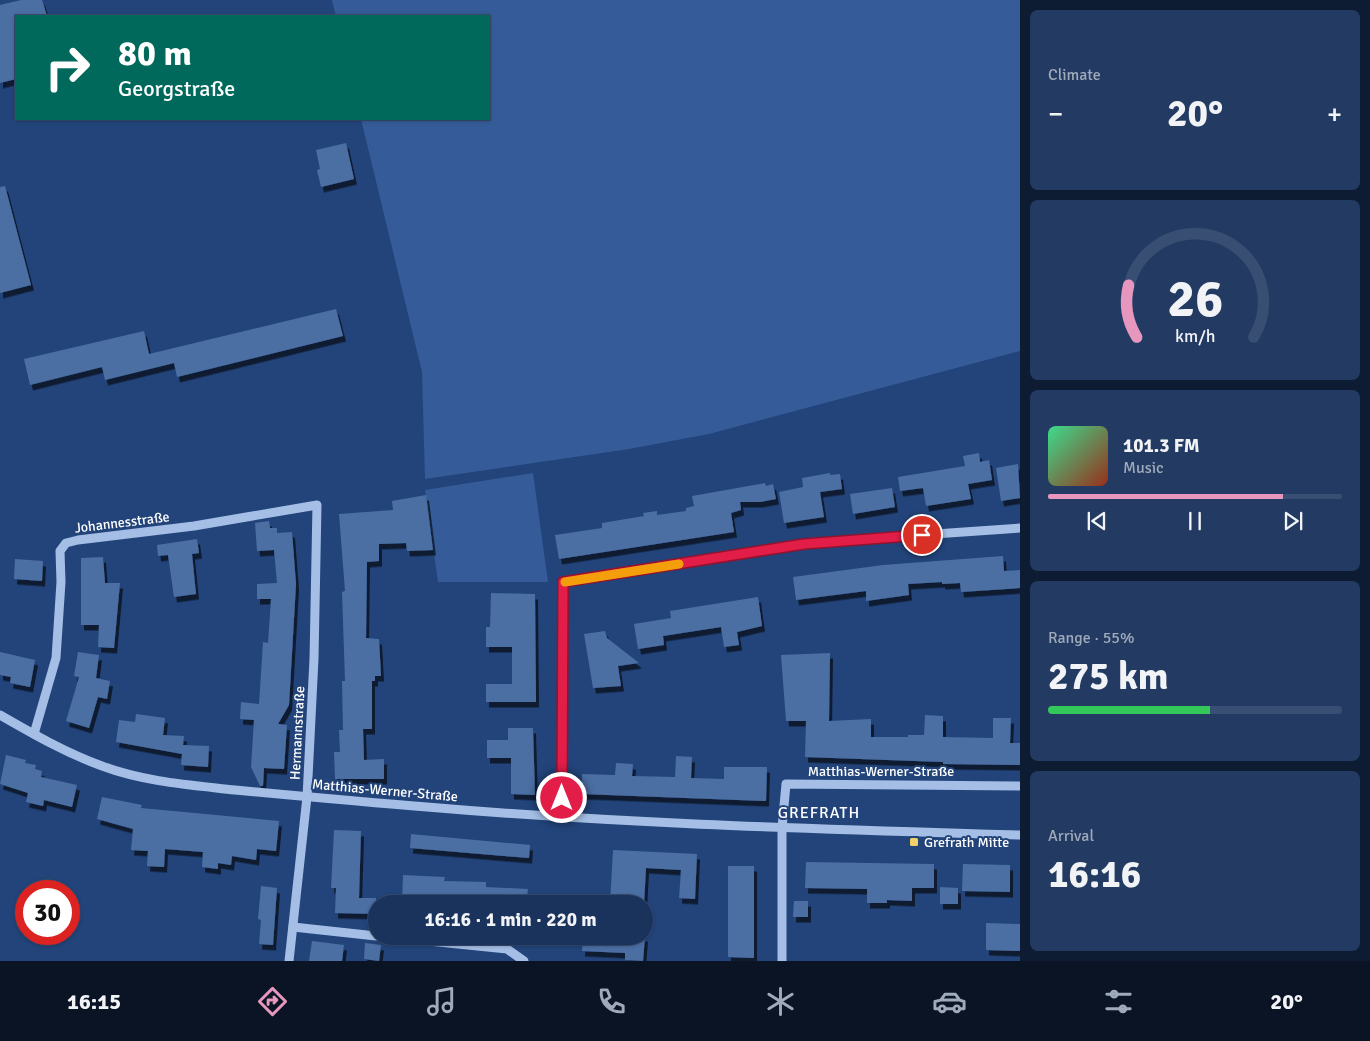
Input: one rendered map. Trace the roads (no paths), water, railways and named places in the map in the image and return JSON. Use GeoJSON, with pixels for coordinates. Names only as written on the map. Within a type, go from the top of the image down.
{"type":"FeatureCollection","features":[{"type":"Feature","properties":{"kind":"street","name":"Johannesstraße"},"geometry":{"type":"LineString","coordinates":[[34,734],[56,658],[61,591],[60,551],[66,543],[194,526],[317,505]]}},
{"type":"Feature","properties":{"kind":"street","name":"Hermannstraße"},"geometry":{"type":"LineString","coordinates":[[289,961],[307,797],[314,659],[317,505]]}},
{"type":"Feature","properties":{"kind":"street"},"geometry":{"type":"LineString","coordinates":[[562,817],[563,582],[804,544],[1020,528]]}},
{"type":"Feature","properties":{"kind":"street","name":"Matthias-Werner-Straße"},"geometry":{"type":"LineString","coordinates":[[0,715],[87,760],[142,778],[307,797],[562,817],[782,828],[1020,835]]}},
{"type":"Feature","properties":{"kind":"street","name":"Matthias-Werner-Straße"},"geometry":{"type":"LineString","coordinates":[[782,828],[786,784],[1020,786]]}},
{"type":"Feature","properties":{"kind":"street"},"geometry":{"type":"LineString","coordinates":[[782,828],[782,961]]}},
{"type":"Feature","properties":{"kind":"street"},"geometry":{"type":"LineString","coordinates":[[293,928],[368,935]]}},
{"type":"Feature","properties":{"kind":"street"},"geometry":{"type":"LineString","coordinates":[[467,945],[507,949],[524,961]]}},
{"type":"Feature","properties":{"kind":"place","name":"Grefrath Mitte"},"geometry":{"type":"Point","coordinates":[914,842]}},
{"type":"Feature","properties":{"kind":"district","name":"GREFRATH"},"geometry":{"type":"Point","coordinates":[819,812]}}]}
